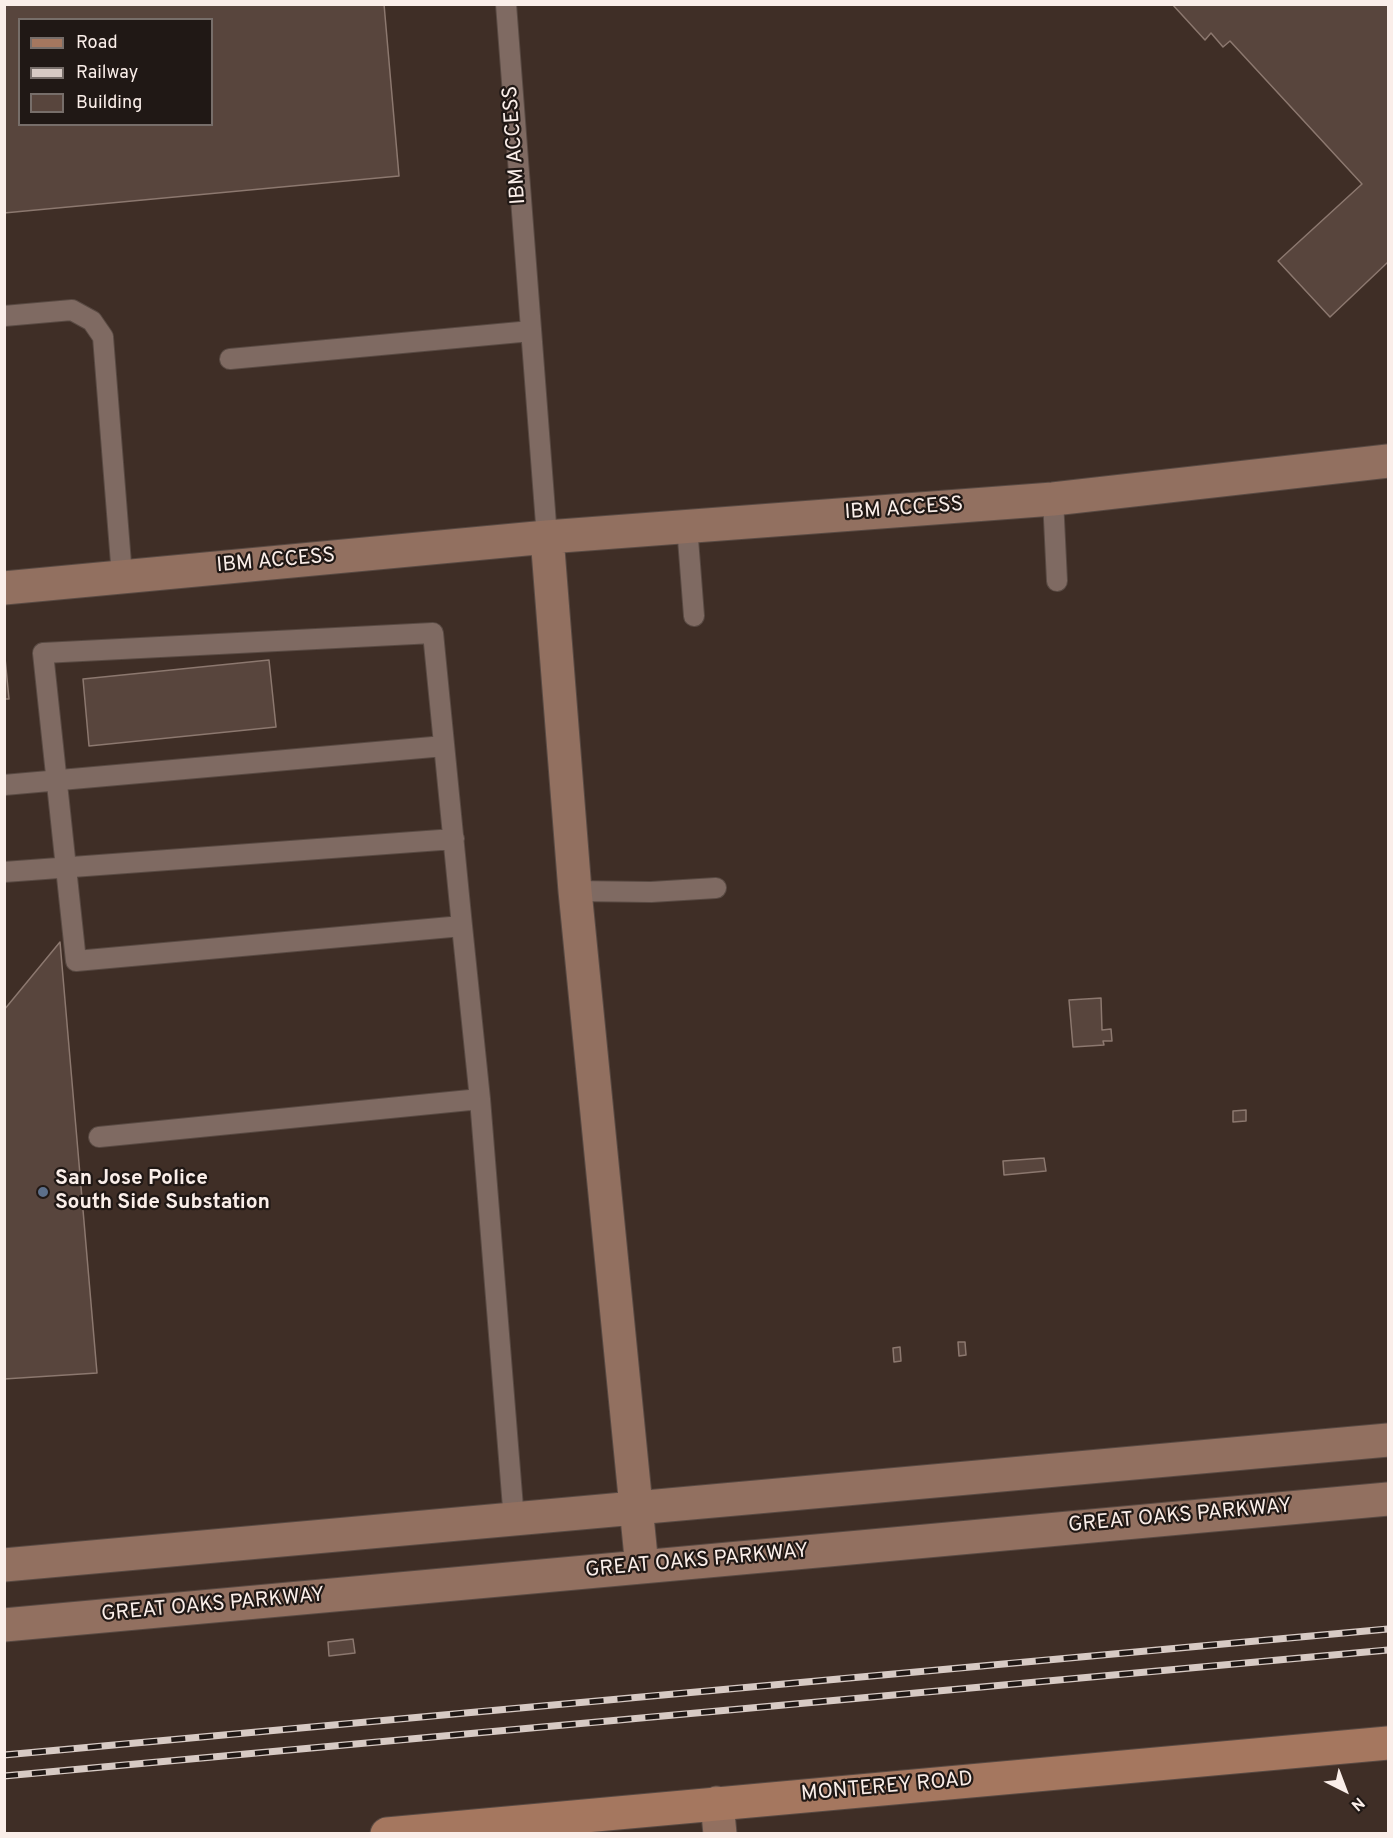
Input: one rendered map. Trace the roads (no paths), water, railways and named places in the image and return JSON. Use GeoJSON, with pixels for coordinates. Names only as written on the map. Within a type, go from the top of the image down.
{"type":"FeatureCollection","features":[{"type":"Feature","properties":{"kind":"main road","name":"IBM ACCESS"},"geometry":{"type":"LineString","coordinates":[[4,588],[547,537],[1053,499],[1260,473],[1389,461]]}},
{"type":"Feature","properties":{"kind":"main road"},"geometry":{"type":"LineString","coordinates":[[547,537],[575,891],[642,1567]]}},
{"type":"Feature","properties":{"kind":"main road"},"geometry":{"type":"LineString","coordinates":[[4,1565],[1389,1440]]}},
{"type":"Feature","properties":{"kind":"main road","name":"GREAT OAKS PARKWAY"},"geometry":{"type":"LineString","coordinates":[[4,1625],[1389,1498]]}},
{"type":"Feature","properties":{"kind":"main road","name":"MONTEREY ROAD"},"geometry":{"type":"LineString","coordinates":[[387,1833],[718,1818],[1389,1743]]}},
{"type":"Feature","properties":{"kind":"lane","name":"IBM ACCESS"},"geometry":{"type":"LineString","coordinates":[[506,4],[547,537]]}},
{"type":"Feature","properties":{"kind":"lane"},"geometry":{"type":"LineString","coordinates":[[4,316],[72,310],[92,321],[103,337],[122,576]]}},
{"type":"Feature","properties":{"kind":"lane"},"geometry":{"type":"LineString","coordinates":[[230,359],[531,331]]}},
{"type":"Feature","properties":{"kind":"lane"},"geometry":{"type":"LineString","coordinates":[[1053,499],[1058,581]]}},
{"type":"Feature","properties":{"kind":"lane"},"geometry":{"type":"LineString","coordinates":[[687,526],[694,616]]}},
{"type":"Feature","properties":{"kind":"lane"},"geometry":{"type":"LineString","coordinates":[[462,926],[76,961],[43,653],[433,633],[480,1099],[514,1520]]}},
{"type":"Feature","properties":{"kind":"lane"},"geometry":{"type":"LineString","coordinates":[[4,785],[444,746]]}},
{"type":"Feature","properties":{"kind":"lane"},"geometry":{"type":"LineString","coordinates":[[4,872],[454,838]]}},
{"type":"Feature","properties":{"kind":"lane"},"geometry":{"type":"LineString","coordinates":[[575,891],[651,892],[716,888]]}},
{"type":"Feature","properties":{"kind":"lane"},"geometry":{"type":"LineString","coordinates":[[99,1137],[480,1099]]}},
{"type":"Feature","properties":{"kind":"railway"},"geometry":{"type":"LineString","coordinates":[[4,1755],[1388,1629]]}},
{"type":"Feature","properties":{"kind":"railway"},"geometry":{"type":"LineString","coordinates":[[4,1776],[1388,1650]]}},
{"type":"Feature","properties":{"kind":"place","name":"San Jose Police South Side Substation"},"geometry":{"type":"Point","coordinates":[43,1192]}}]}
